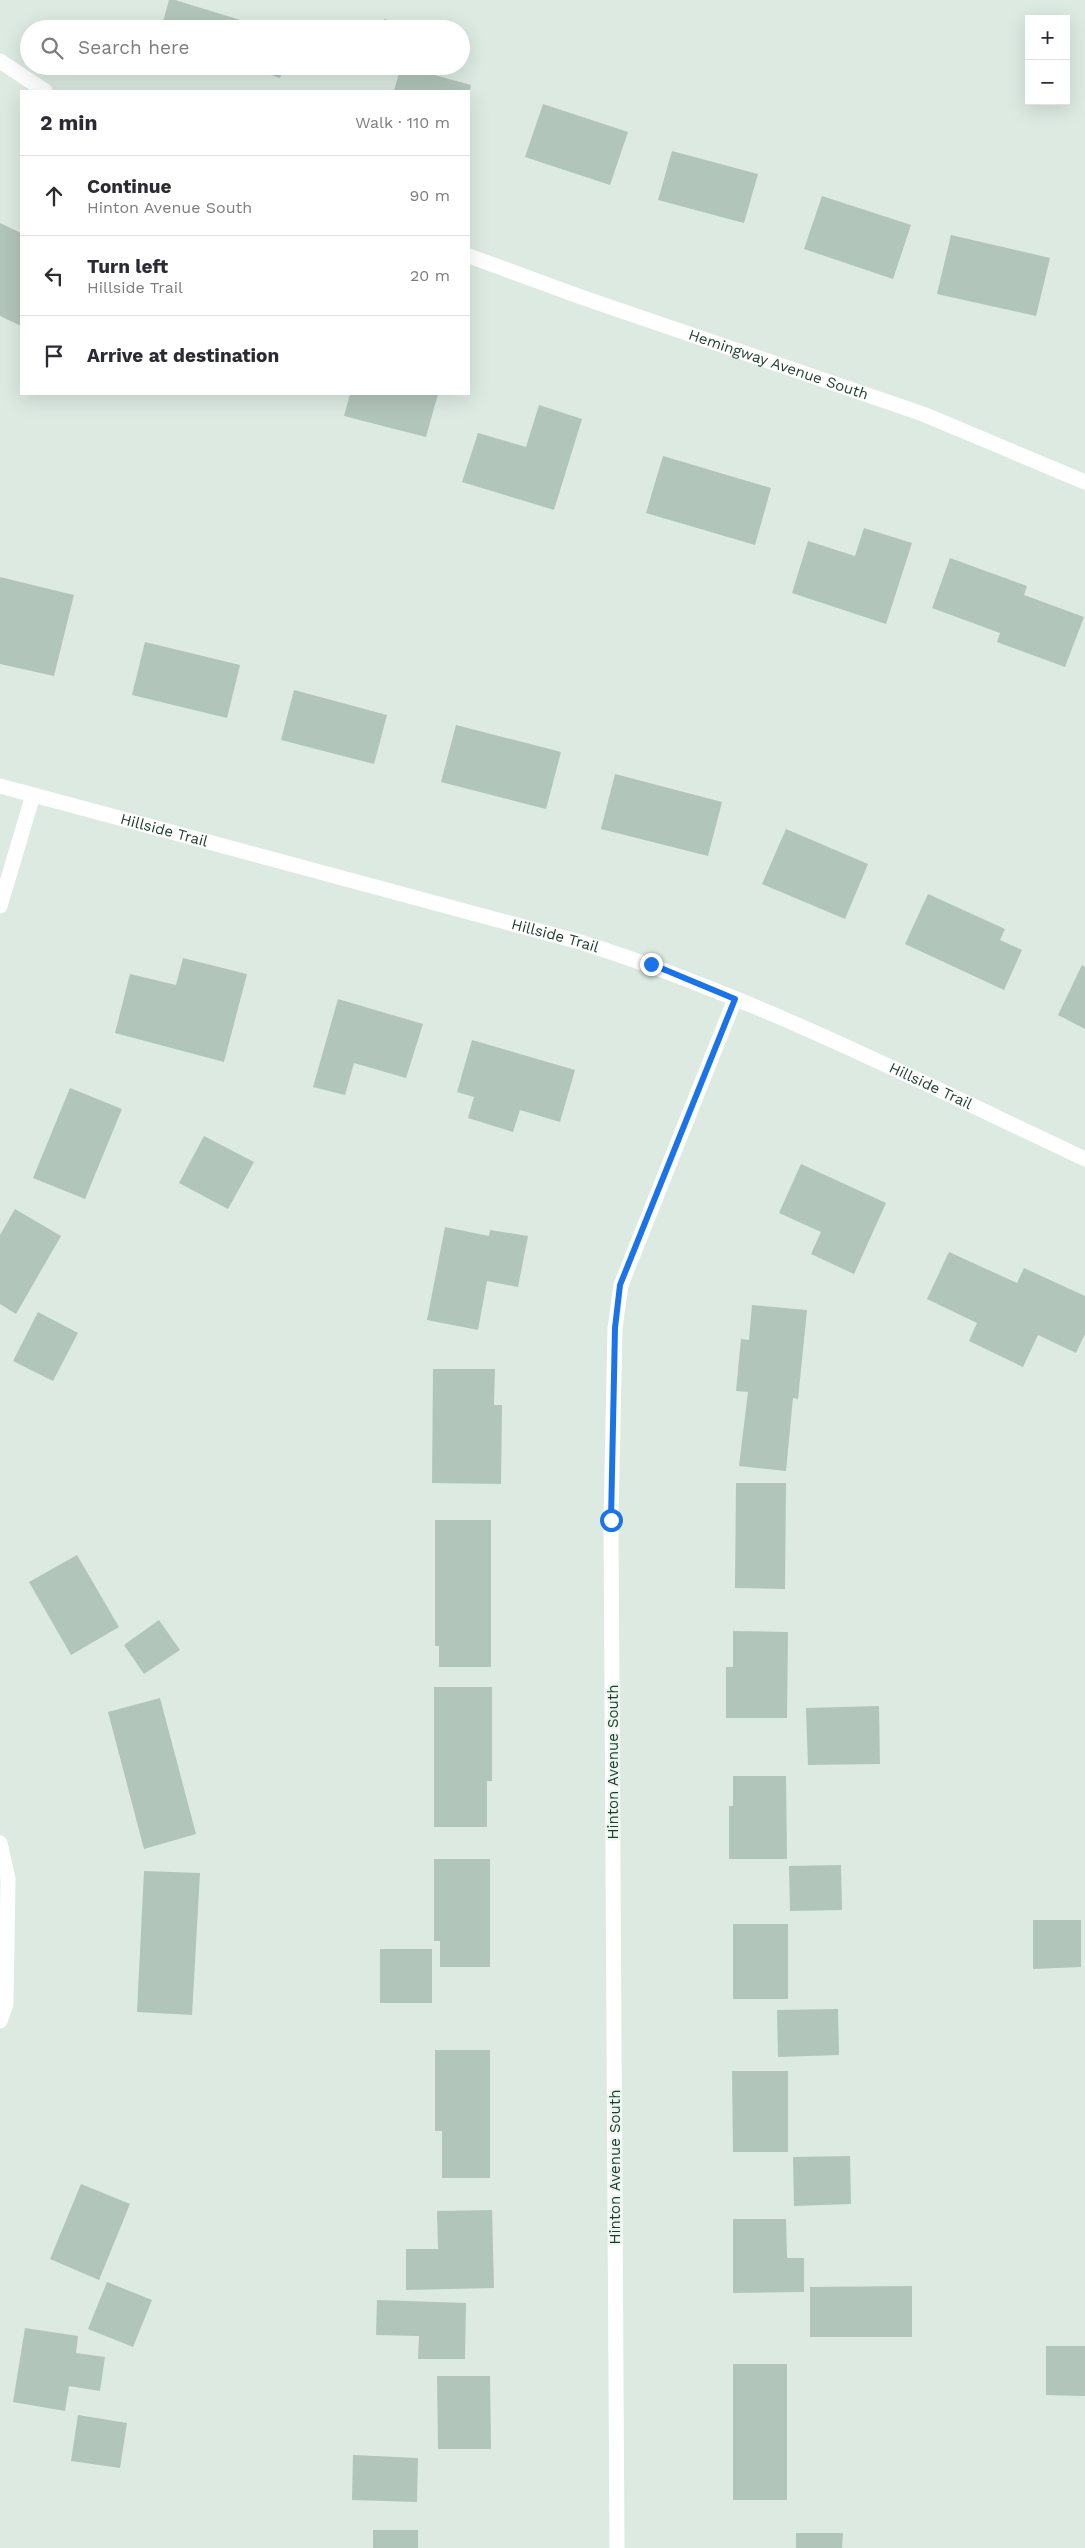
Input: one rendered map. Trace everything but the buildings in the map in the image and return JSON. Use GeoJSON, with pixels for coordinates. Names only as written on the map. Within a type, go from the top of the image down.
{"type":"FeatureCollection","features":[{"type":"Feature","properties":{"kind":"street"},"geometry":{"type":"LineString","coordinates":[[0,61],[20,74]]}},
{"type":"Feature","properties":{"kind":"street"},"geometry":{"type":"LineString","coordinates":[[21,75],[44,90]]}},
{"type":"Feature","properties":{"kind":"street","name":"Hemingway Avenue South"},"geometry":{"type":"LineString","coordinates":[[470,256],[581,297],[923,414],[1085,482]]}},
{"type":"Feature","properties":{"kind":"street","name":"Hillside Trail"},"geometry":{"type":"LineString","coordinates":[[0,786],[580,942],[651,964],[802,1026],[1085,1160]]}},
{"type":"Feature","properties":{"kind":"street"},"geometry":{"type":"LineString","coordinates":[[0,906],[33,795]]}},
{"type":"Feature","properties":{"kind":"street","name":"Hinton Avenue South"},"geometry":{"type":"LineString","coordinates":[[617,2548],[611,1520],[615,1328],[620,1285],[735,999]]}},
{"type":"Feature","properties":{"kind":"street"},"geometry":{"type":"LineString","coordinates":[[0,1842],[8,1880],[6,2004],[0,2021]]}},
{"type":"Feature","properties":{"kind":"route"},"geometry":{"type":"LineString","coordinates":[[611,1520],[615,1328],[620,1285],[735,999],[651,964]]}}]}
